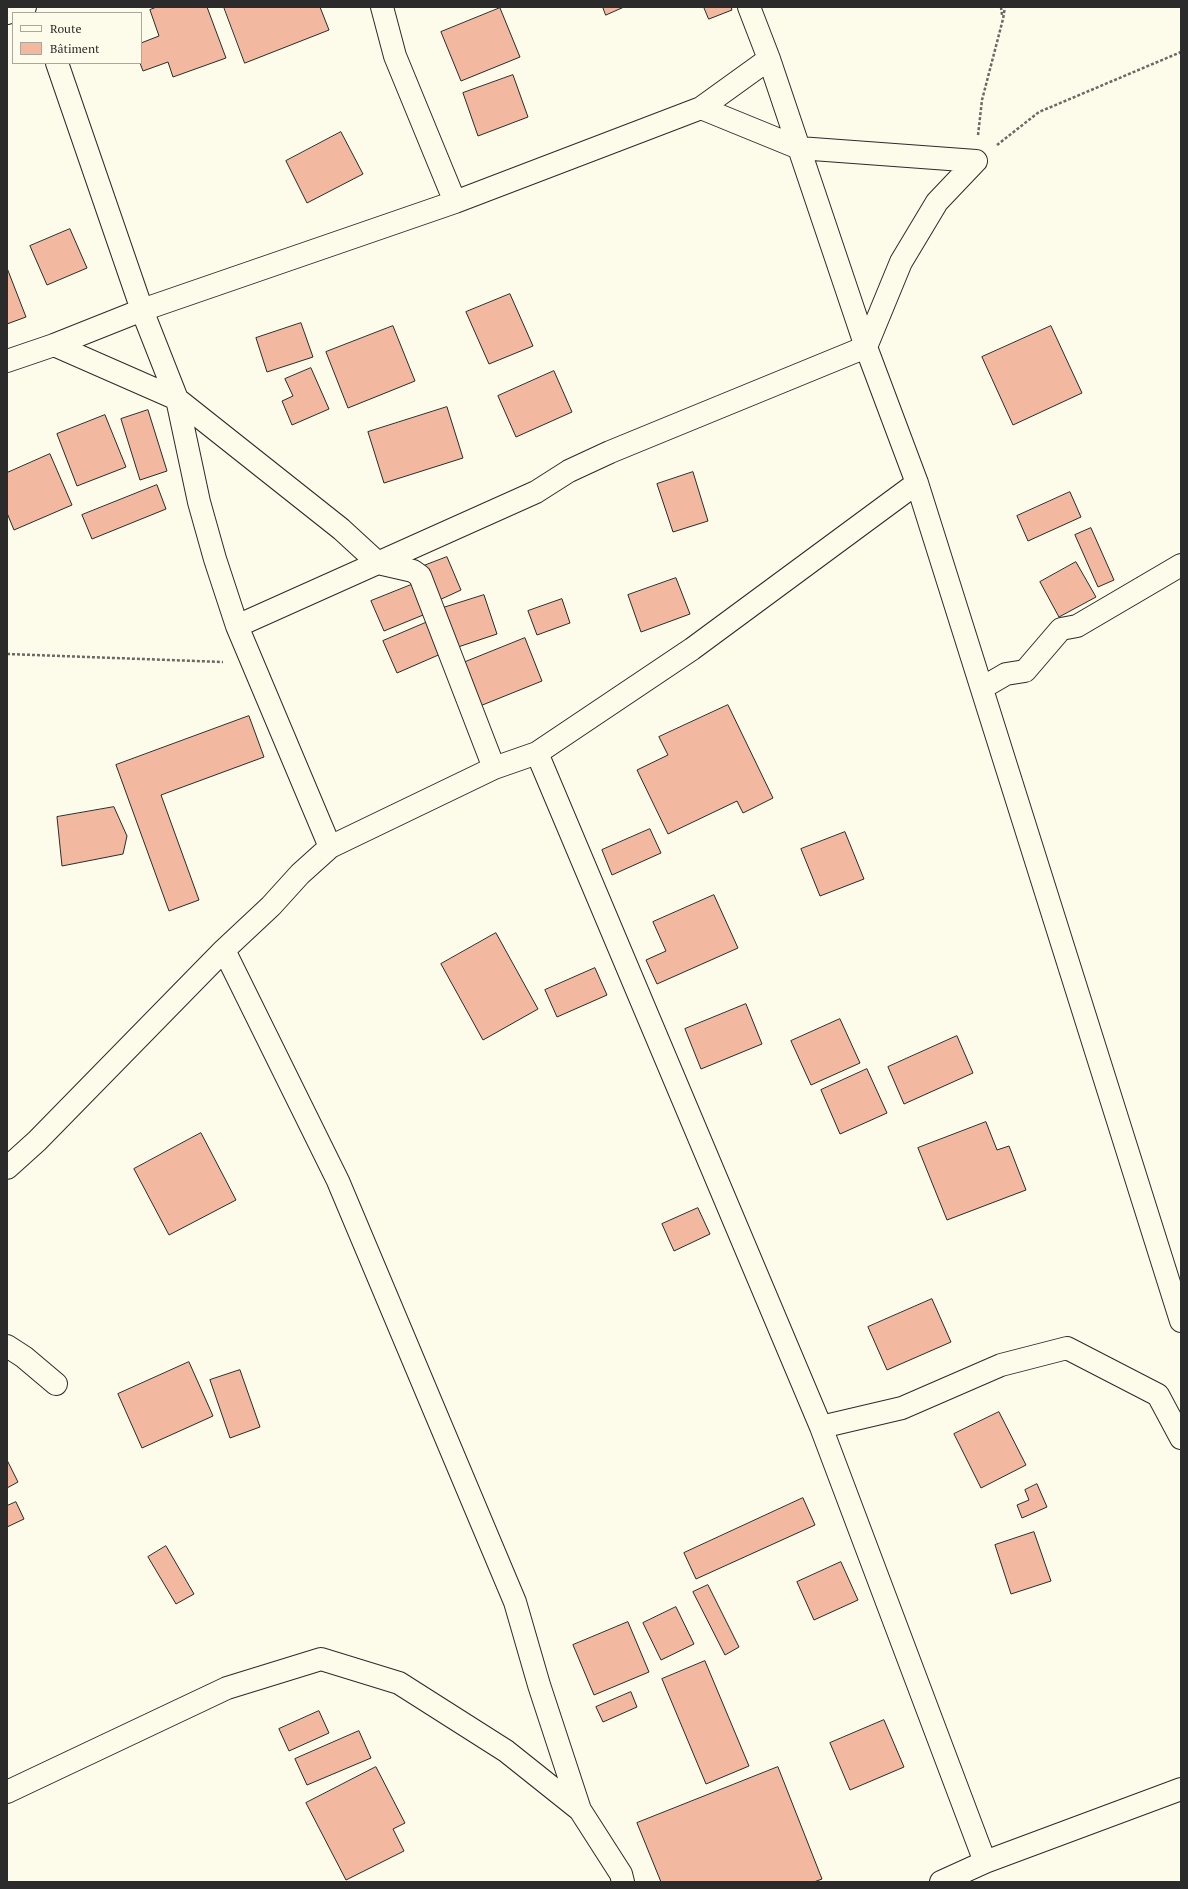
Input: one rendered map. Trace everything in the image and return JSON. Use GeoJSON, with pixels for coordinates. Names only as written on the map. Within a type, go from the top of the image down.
{"type":"FeatureCollection","features":[{"type":"Feature","properties":{"kind":"street"},"geometry":{"type":"LineString","coordinates":[[7,13],[25,7]]}},
{"type":"Feature","properties":{"kind":"street"},"geometry":{"type":"LineString","coordinates":[[382,7],[395,56],[455,202]]}},
{"type":"Feature","properties":{"kind":"street"},"geometry":{"type":"LineString","coordinates":[[749,7],[800,148],[866,347],[917,483],[1181,1321]]}},
{"type":"Feature","properties":{"kind":"street"},"geometry":{"type":"LineString","coordinates":[[7,361],[54,345],[142,310],[455,202],[701,108],[769,59]]}},
{"type":"Feature","properties":{"kind":"street"},"geometry":{"type":"LineString","coordinates":[[57,64],[142,310],[177,399],[199,502],[215,559],[237,626],[330,847]]}},
{"type":"Feature","properties":{"kind":"street"},"geometry":{"type":"LineString","coordinates":[[701,108],[800,148],[976,161]]}},
{"type":"Feature","properties":{"kind":"street"},"geometry":{"type":"LineString","coordinates":[[237,626],[536,492],[569,471],[610,452],[866,347],[901,262],[937,202],[976,161]]}},
{"type":"Feature","properties":{"kind":"street"},"geometry":{"type":"LineString","coordinates":[[54,345],[177,399],[341,529],[378,564],[413,571],[420,576],[494,768]]}},
{"type":"Feature","properties":{"kind":"street"},"geometry":{"type":"LineString","coordinates":[[7,1168],[37,1141],[224,950],[271,906],[300,874],[330,847],[494,768],[537,753],[692,649],[917,483]]}},
{"type":"Feature","properties":{"kind":"street"},"geometry":{"type":"LineString","coordinates":[[982,688],[1006,674],[1025,671],[1061,629],[1077,626],[1168,571],[1181,565]]}},
{"type":"Feature","properties":{"kind":"street"},"geometry":{"type":"LineString","coordinates":[[537,753],[821,1428],[985,1862]]}},
{"type":"Feature","properties":{"kind":"street"},"geometry":{"type":"LineString","coordinates":[[224,950],[338,1181],[515,1602],[539,1685],[580,1810],[621,1874],[623,1882]]}},
{"type":"Feature","properties":{"kind":"street"},"geometry":{"type":"LineString","coordinates":[[7,1346],[24,1357],[56,1384]]}},
{"type":"Feature","properties":{"kind":"street"},"geometry":{"type":"LineString","coordinates":[[821,1428],[902,1408],[1001,1365],[1067,1348],[1158,1395],[1181,1438]]}},
{"type":"Feature","properties":{"kind":"street"},"geometry":{"type":"LineString","coordinates":[[7,1792],[227,1688],[321,1659],[399,1683],[506,1751],[580,1810]]}},
{"type":"Feature","properties":{"kind":"street"},"geometry":{"type":"LineString","coordinates":[[941,1882],[985,1862],[1181,1789]]}},
{"type":"Feature","properties":{"kind":"path"},"geometry":{"type":"LineString","coordinates":[[1001,7],[1003,20]]}},
{"type":"Feature","properties":{"kind":"path"},"geometry":{"type":"LineString","coordinates":[[976,161],[982,100],[1005,7]]}},
{"type":"Feature","properties":{"kind":"path"},"geometry":{"type":"LineString","coordinates":[[976,161],[1039,112],[1181,52]]}},
{"type":"Feature","properties":{"kind":"path"},"geometry":{"type":"LineString","coordinates":[[7,654],[253,663]]}},
{"type":"Feature","properties":{"kind":"building"},"geometry":{"type":"Polygon","coordinates":[[[157,7],[207,7],[226,58],[173,77],[168,62],[143,71],[140,64],[142,64],[142,43],[159,36],[150,10],[157,7]]]}},
{"type":"Feature","properties":{"kind":"building"},"geometry":{"type":"Polygon","coordinates":[[[224,7],[320,7],[329,30],[245,63],[224,7]]]}},
{"type":"Feature","properties":{"kind":"building"},"geometry":{"type":"Polygon","coordinates":[[[603,7],[624,7],[606,15],[603,7]]]}},
{"type":"Feature","properties":{"kind":"building"},"geometry":{"type":"Polygon","coordinates":[[[704,7],[731,7],[732,10],[709,19],[704,7]]]}},
{"type":"Feature","properties":{"kind":"building"},"geometry":{"type":"Polygon","coordinates":[[[500,8],[520,57],[461,81],[441,32],[500,8]]]}},
{"type":"Feature","properties":{"kind":"building"},"geometry":{"type":"Polygon","coordinates":[[[513,75],[528,117],[478,136],[463,93],[513,75]]]}},
{"type":"Feature","properties":{"kind":"building"},"geometry":{"type":"Polygon","coordinates":[[[341,132],[363,174],[307,203],[286,161],[341,132]]]}},
{"type":"Feature","properties":{"kind":"building"},"geometry":{"type":"Polygon","coordinates":[[[70,229],[87,268],[47,285],[30,246],[70,229]]]}},
{"type":"Feature","properties":{"kind":"building"},"geometry":{"type":"Polygon","coordinates":[[[7,268],[26,317],[7,324],[7,268]]]}},
{"type":"Feature","properties":{"kind":"building"},"geometry":{"type":"Polygon","coordinates":[[[510,294],[533,346],[489,364],[466,312],[510,294]]]}},
{"type":"Feature","properties":{"kind":"building"},"geometry":{"type":"Polygon","coordinates":[[[301,323],[313,357],[267,372],[256,338],[301,323]]]}},
{"type":"Feature","properties":{"kind":"building"},"geometry":{"type":"Polygon","coordinates":[[[393,326],[415,381],[348,408],[326,352],[393,326]]]}},
{"type":"Feature","properties":{"kind":"building"},"geometry":{"type":"Polygon","coordinates":[[[1051,326],[1082,393],[1013,425],[982,357],[1051,326]]]}},
{"type":"Feature","properties":{"kind":"building"},"geometry":{"type":"Polygon","coordinates":[[[311,368],[329,409],[292,425],[282,401],[293,396],[285,379],[311,368]]]}},
{"type":"Feature","properties":{"kind":"building"},"geometry":{"type":"Polygon","coordinates":[[[554,371],[572,412],[516,437],[498,396],[554,371]]]}},
{"type":"Feature","properties":{"kind":"building"},"geometry":{"type":"Polygon","coordinates":[[[447,407],[463,458],[384,483],[368,432],[447,407]]]}},
{"type":"Feature","properties":{"kind":"building"},"geometry":{"type":"Polygon","coordinates":[[[148,410],[167,471],[140,480],[121,419],[148,410]]]}},
{"type":"Feature","properties":{"kind":"building"},"geometry":{"type":"Polygon","coordinates":[[[105,415],[126,467],[77,486],[57,434],[105,415]]]}},
{"type":"Feature","properties":{"kind":"building"},"geometry":{"type":"Polygon","coordinates":[[[50,454],[72,505],[14,530],[7,513],[7,473],[50,454]]]}},
{"type":"Feature","properties":{"kind":"building"},"geometry":{"type":"Polygon","coordinates":[[[693,472],[708,521],[673,532],[657,484],[693,472]]]}},
{"type":"Feature","properties":{"kind":"building"},"geometry":{"type":"Polygon","coordinates":[[[157,485],[166,509],[92,539],[82,515],[157,485]]]}},
{"type":"Feature","properties":{"kind":"building"},"geometry":{"type":"Polygon","coordinates":[[[1070,492],[1081,517],[1028,541],[1017,516],[1070,492]]]}},
{"type":"Feature","properties":{"kind":"building"},"geometry":{"type":"Polygon","coordinates":[[[1091,528],[1114,580],[1098,587],[1075,535],[1091,528]]]}},
{"type":"Feature","properties":{"kind":"building"},"geometry":{"type":"Polygon","coordinates":[[[447,557],[461,590],[435,602],[421,567],[447,557]]]}},
{"type":"Feature","properties":{"kind":"building"},"geometry":{"type":"Polygon","coordinates":[[[1076,562],[1096,597],[1059,617],[1040,582],[1076,562]]]}},
{"type":"Feature","properties":{"kind":"building"},"geometry":{"type":"Polygon","coordinates":[[[676,578],[690,614],[641,632],[628,595],[676,578]]]}},
{"type":"Feature","properties":{"kind":"building"},"geometry":{"type":"Polygon","coordinates":[[[416,583],[428,613],[384,631],[371,601],[416,583]]]}},
{"type":"Feature","properties":{"kind":"building"},"geometry":{"type":"Polygon","coordinates":[[[484,595],[497,634],[455,648],[443,608],[484,595]]]}},
{"type":"Feature","properties":{"kind":"building"},"geometry":{"type":"Polygon","coordinates":[[[562,599],[570,623],[537,635],[528,611],[562,599]]]}},
{"type":"Feature","properties":{"kind":"building"},"geometry":{"type":"Polygon","coordinates":[[[430,621],[443,653],[397,673],[383,641],[430,621]]]}},
{"type":"Feature","properties":{"kind":"building"},"geometry":{"type":"Polygon","coordinates":[[[525,638],[542,681],[475,708],[458,665],[525,638]]]}},
{"type":"Feature","properties":{"kind":"building"},"geometry":{"type":"Polygon","coordinates":[[[728,705],[773,798],[743,813],[737,801],[668,834],[637,770],[668,755],[659,737],[728,705]]]}},
{"type":"Feature","properties":{"kind":"building"},"geometry":{"type":"Polygon","coordinates":[[[249,716],[264,757],[161,795],[199,900],[169,911],[116,765],[249,716]]]}},
{"type":"Feature","properties":{"kind":"building"},"geometry":{"type":"Polygon","coordinates":[[[114,807],[127,836],[123,854],[62,866],[57,817],[114,807]]]}},
{"type":"Feature","properties":{"kind":"building"},"geometry":{"type":"Polygon","coordinates":[[[650,829],[661,853],[612,875],[602,850],[650,829]]]}},
{"type":"Feature","properties":{"kind":"building"},"geometry":{"type":"Polygon","coordinates":[[[845,832],[864,879],[820,896],[801,849],[845,832]]]}},
{"type":"Feature","properties":{"kind":"building"},"geometry":{"type":"Polygon","coordinates":[[[714,895],[738,948],[657,984],[646,960],[666,951],[653,922],[714,895]]]}},
{"type":"Feature","properties":{"kind":"building"},"geometry":{"type":"Polygon","coordinates":[[[496,933],[538,1009],[483,1040],[441,964],[496,933]]]}},
{"type":"Feature","properties":{"kind":"building"},"geometry":{"type":"Polygon","coordinates":[[[595,968],[607,995],[557,1017],[545,990],[595,968]]]}},
{"type":"Feature","properties":{"kind":"building"},"geometry":{"type":"Polygon","coordinates":[[[746,1004],[762,1044],[701,1069],[685,1029],[746,1004]]]}},
{"type":"Feature","properties":{"kind":"building"},"geometry":{"type":"Polygon","coordinates":[[[840,1019],[860,1063],[811,1085],[791,1041],[840,1019]]]}},
{"type":"Feature","properties":{"kind":"building"},"geometry":{"type":"Polygon","coordinates":[[[957,1036],[973,1073],[904,1104],[888,1067],[957,1036]]]}},
{"type":"Feature","properties":{"kind":"building"},"geometry":{"type":"Polygon","coordinates":[[[867,1069],[887,1113],[840,1134],[821,1090],[867,1069]]]}},
{"type":"Feature","properties":{"kind":"building"},"geometry":{"type":"Polygon","coordinates":[[[986,1122],[997,1150],[1009,1146],[1026,1190],[947,1220],[918,1148],[986,1122]]]}},
{"type":"Feature","properties":{"kind":"building"},"geometry":{"type":"Polygon","coordinates":[[[201,1133],[236,1200],[169,1235],[134,1169],[201,1133]]]}},
{"type":"Feature","properties":{"kind":"building"},"geometry":{"type":"Polygon","coordinates":[[[698,1208],[710,1234],[674,1251],[662,1224],[698,1208]]]}},
{"type":"Feature","properties":{"kind":"building"},"geometry":{"type":"Polygon","coordinates":[[[932,1299],[951,1342],[887,1370],[868,1327],[932,1299]]]}},
{"type":"Feature","properties":{"kind":"building"},"geometry":{"type":"Polygon","coordinates":[[[189,1362],[213,1416],[142,1448],[118,1394],[189,1362]]]}},
{"type":"Feature","properties":{"kind":"building"},"geometry":{"type":"Polygon","coordinates":[[[240,1370],[260,1427],[230,1438],[210,1380],[240,1370]]]}},
{"type":"Feature","properties":{"kind":"building"},"geometry":{"type":"Polygon","coordinates":[[[999,1412],[1026,1465],[981,1488],[954,1434],[999,1412]]]}},
{"type":"Feature","properties":{"kind":"building"},"geometry":{"type":"Polygon","coordinates":[[[7,1460],[18,1482],[7,1488],[7,1460]]]}},
{"type":"Feature","properties":{"kind":"building"},"geometry":{"type":"Polygon","coordinates":[[[1037,1484],[1047,1507],[1022,1518],[1017,1505],[1029,1500],[1025,1490],[1037,1484]]]}},
{"type":"Feature","properties":{"kind":"building"},"geometry":{"type":"Polygon","coordinates":[[[803,1498],[815,1525],[696,1579],[684,1553],[803,1498]]]}},
{"type":"Feature","properties":{"kind":"building"},"geometry":{"type":"Polygon","coordinates":[[[16,1502],[24,1519],[7,1527],[7,1506],[16,1502]]]}},
{"type":"Feature","properties":{"kind":"building"},"geometry":{"type":"Polygon","coordinates":[[[1034,1532],[1051,1581],[1011,1594],[995,1545],[1034,1532]]]}},
{"type":"Feature","properties":{"kind":"building"},"geometry":{"type":"Polygon","coordinates":[[[166,1546],[194,1594],[176,1604],[148,1557],[166,1546]]]}},
{"type":"Feature","properties":{"kind":"building"},"geometry":{"type":"Polygon","coordinates":[[[841,1562],[858,1600],[814,1620],[797,1582],[841,1562]]]}},
{"type":"Feature","properties":{"kind":"building"},"geometry":{"type":"Polygon","coordinates":[[[708,1585],[739,1647],[725,1655],[693,1592],[708,1585]]]}},
{"type":"Feature","properties":{"kind":"building"},"geometry":{"type":"Polygon","coordinates":[[[676,1607],[694,1644],[661,1660],[643,1623],[676,1607]]]}},
{"type":"Feature","properties":{"kind":"building"},"geometry":{"type":"Polygon","coordinates":[[[628,1622],[649,1672],[594,1695],[573,1645],[628,1622]]]}},
{"type":"Feature","properties":{"kind":"building"},"geometry":{"type":"Polygon","coordinates":[[[705,1661],[749,1766],[706,1784],[662,1679],[705,1661]]]}},
{"type":"Feature","properties":{"kind":"building"},"geometry":{"type":"Polygon","coordinates":[[[631,1692],[637,1707],[603,1722],[596,1707],[631,1692]]]}},
{"type":"Feature","properties":{"kind":"building"},"geometry":{"type":"Polygon","coordinates":[[[319,1711],[329,1733],[289,1751],[279,1729],[319,1711]]]}},
{"type":"Feature","properties":{"kind":"building"},"geometry":{"type":"Polygon","coordinates":[[[884,1720],[904,1767],[850,1790],[830,1743],[884,1720]]]}},
{"type":"Feature","properties":{"kind":"building"},"geometry":{"type":"Polygon","coordinates":[[[359,1731],[371,1758],[307,1785],[295,1759],[359,1731]]]}},
{"type":"Feature","properties":{"kind":"building"},"geometry":{"type":"Polygon","coordinates":[[[376,1767],[405,1823],[393,1829],[404,1851],[346,1880],[306,1803],[376,1767]]]}},
{"type":"Feature","properties":{"kind":"building"},"geometry":{"type":"Polygon","coordinates":[[[778,1767],[822,1879],[814,1882],[661,1882],[637,1823],[778,1767]]]}}]}
